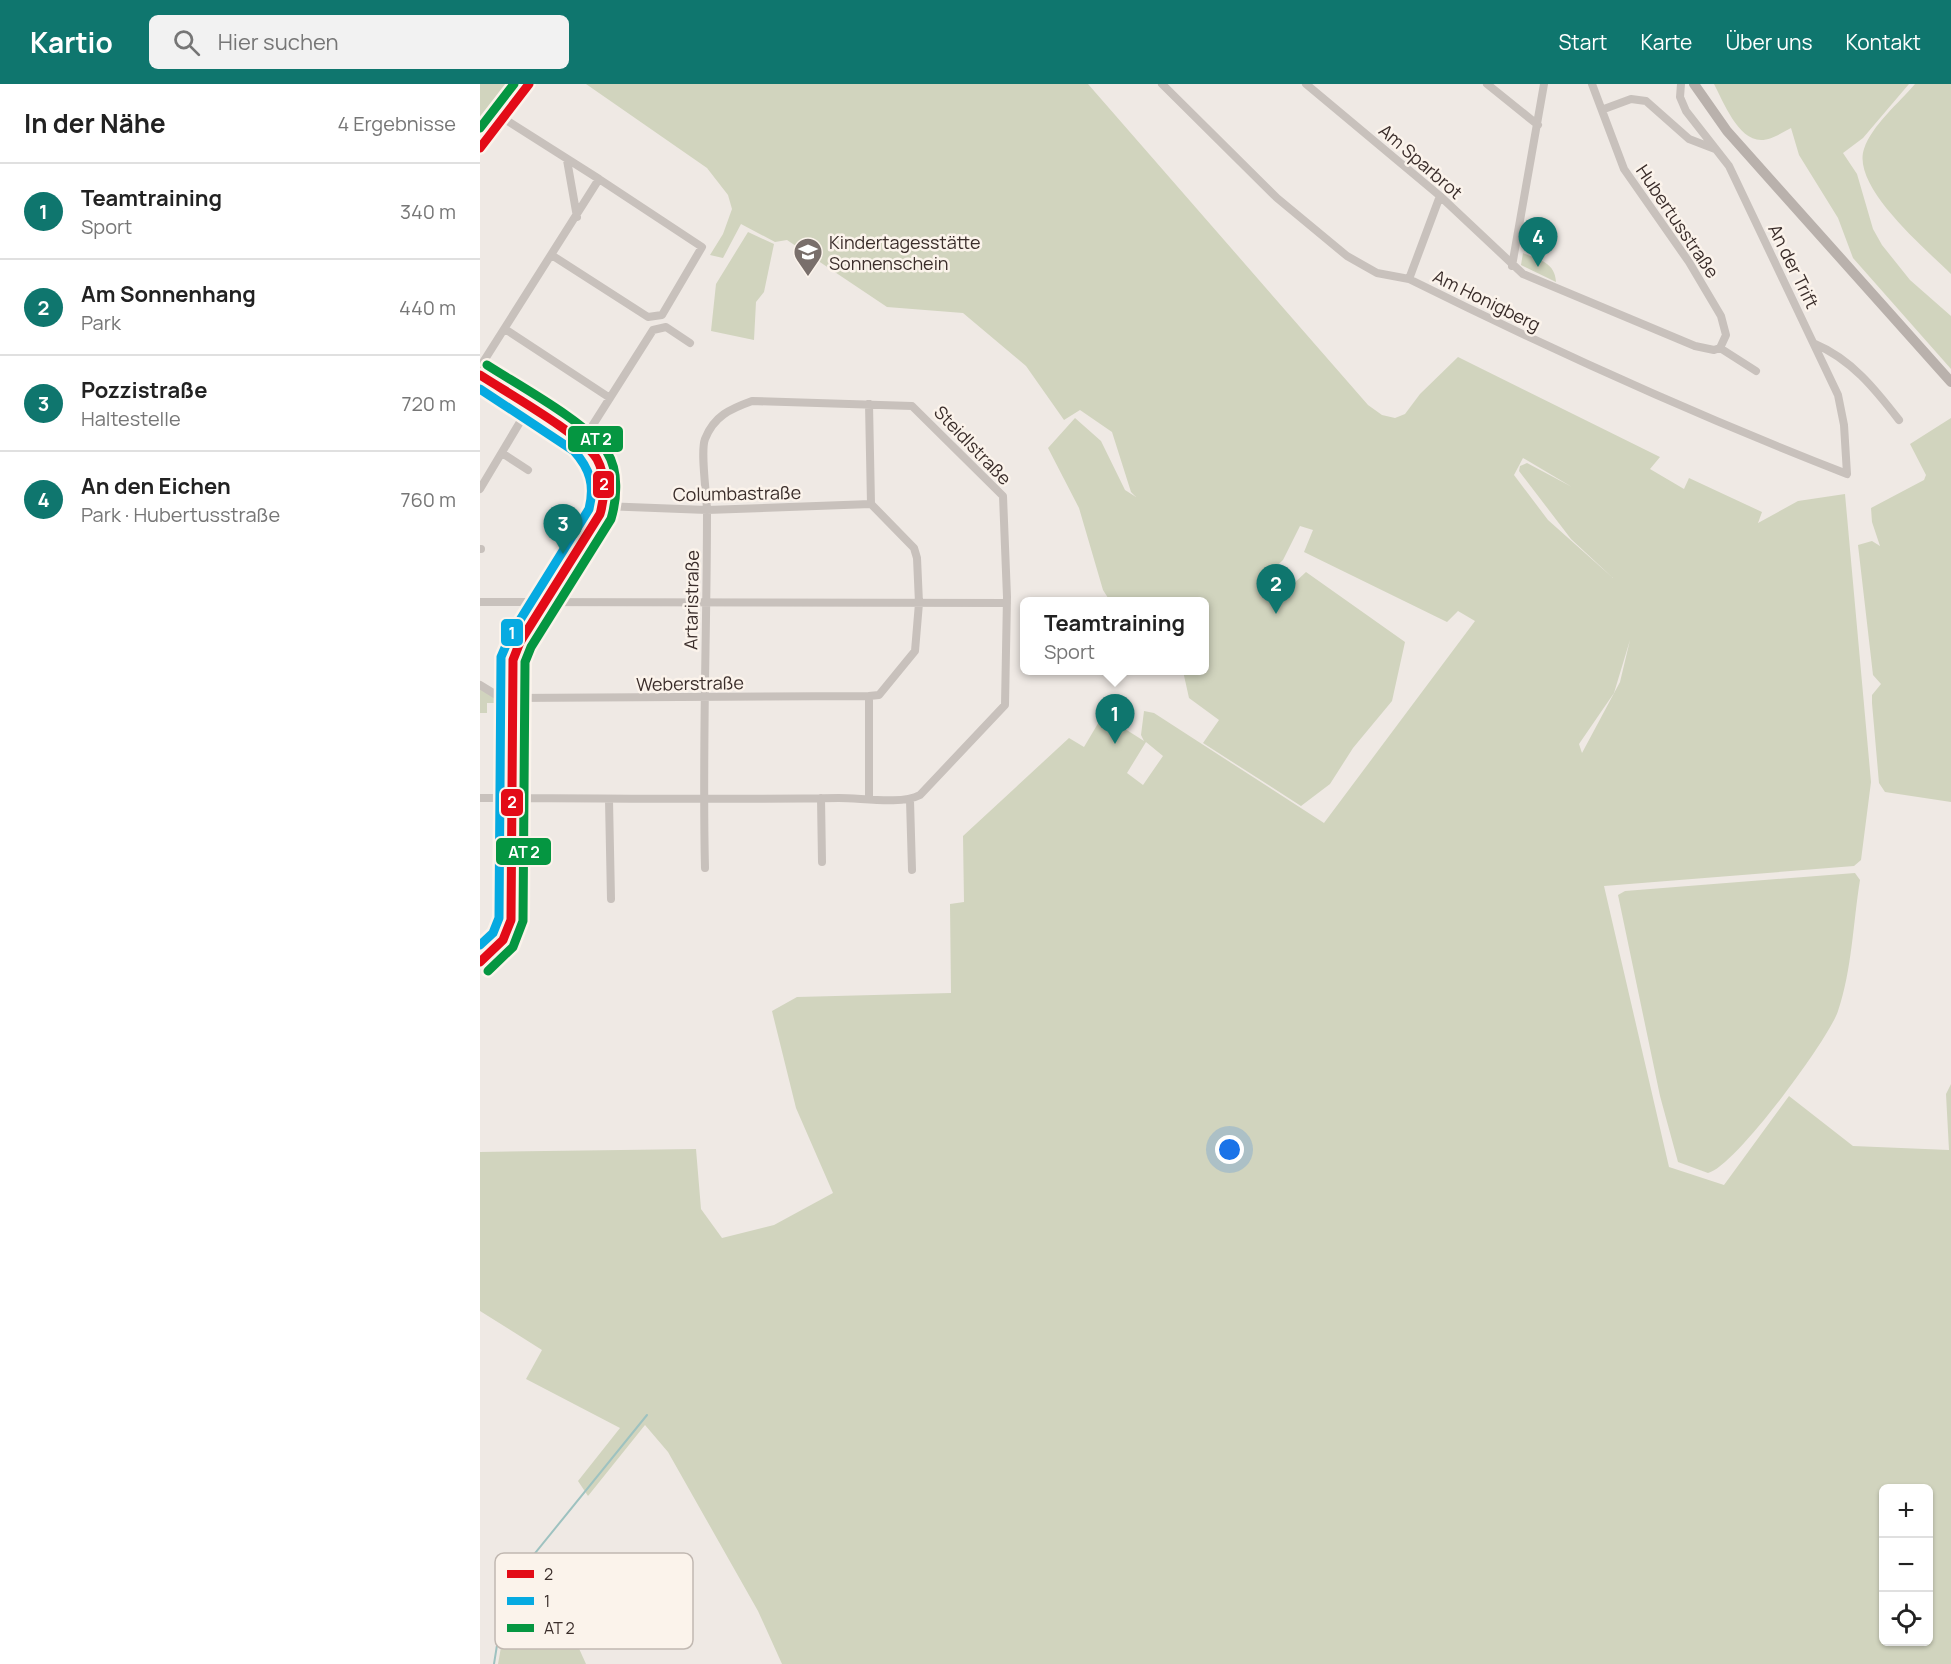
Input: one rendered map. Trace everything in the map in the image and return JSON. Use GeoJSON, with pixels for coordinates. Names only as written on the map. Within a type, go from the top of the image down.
{"type":"FeatureCollection","features":[{"type":"Feature","properties":{"kind":"main road"},"geometry":{"type":"LineString","coordinates":[[1694,84],[1727,132],[1951,382]]}},
{"type":"Feature","properties":{"kind":"street"},"geometry":{"type":"LineString","coordinates":[[480,148],[529,84]]}},
{"type":"Feature","properties":{"kind":"street","name":"Am Honigberg"},"geometry":{"type":"LineString","coordinates":[[1161,84],[1277,198],[1347,256],[1377,273],[1409,279],[1606,374],[1748,435],[1847,474]]}},
{"type":"Feature","properties":{"kind":"street","name":"Am Sparbrot"},"geometry":{"type":"LineString","coordinates":[[1306,84],[1440,196],[1512,266]]}},
{"type":"Feature","properties":{"kind":"street"},"geometry":{"type":"LineString","coordinates":[[1487,84],[1538,125]]}},
{"type":"Feature","properties":{"kind":"street"},"geometry":{"type":"LineString","coordinates":[[1544,84],[1512,266],[1523,274],[1695,346],[1714,350],[1720,348],[1756,371]]}},
{"type":"Feature","properties":{"kind":"street","name":"Hubertusstraße"},"geometry":{"type":"LineString","coordinates":[[1592,84],[1604,109],[1624,169],[1689,262],[1721,316],[1726,335],[1720,348]]}},
{"type":"Feature","properties":{"kind":"street","name":"An der Trift"},"geometry":{"type":"LineString","coordinates":[[1681,84],[1680,97],[1686,111],[1729,166],[1838,395],[1844,425],[1847,474]]}},
{"type":"Feature","properties":{"kind":"street"},"geometry":{"type":"LineString","coordinates":[[1604,109],[1631,99],[1646,101],[1689,139],[1717,150]]}},
{"type":"Feature","properties":{"kind":"street"},"geometry":{"type":"LineString","coordinates":[[503,118],[702,247],[662,315],[648,317],[553,256]]}},
{"type":"Feature","properties":{"kind":"street"},"geometry":{"type":"LineString","coordinates":[[567,160],[577,217]]}},
{"type":"Feature","properties":{"kind":"street"},"geometry":{"type":"LineString","coordinates":[[480,367],[553,256],[599,179]]}},
{"type":"Feature","properties":{"kind":"street"},"geometry":{"type":"LineString","coordinates":[[1409,279],[1440,196]]}},
{"type":"Feature","properties":{"kind":"street"},"geometry":{"type":"LineString","coordinates":[[582,442],[653,330],[666,327],[690,343]]}},
{"type":"Feature","properties":{"kind":"street"},"geometry":{"type":"LineString","coordinates":[[505,329],[610,398]]}},
{"type":"Feature","properties":{"kind":"street"},"geometry":{"type":"LineString","coordinates":[[1815,344],[1830,351],[1855,369],[1899,420]]}},
{"type":"Feature","properties":{"kind":"street"},"geometry":{"type":"LineString","coordinates":[[480,375],[582,442],[601,467],[605,484],[603,506],[516,651],[512,667],[511,920],[503,940],[480,962]]}},
{"type":"Feature","properties":{"kind":"street","name":"Steidlstraße"},"geometry":{"type":"LineString","coordinates":[[707,510],[704,442],[713,423],[727,410],[752,402],[912,406],[1004,496],[1007,603],[1005,705],[920,795],[910,800]]}},
{"type":"Feature","properties":{"kind":"street"},"geometry":{"type":"LineString","coordinates":[[868,404],[871,504],[914,548],[917,558],[919,603],[915,651],[879,695],[869,696],[868,798]]}},
{"type":"Feature","properties":{"kind":"street"},"geometry":{"type":"LineString","coordinates":[[480,489],[529,407]]}},
{"type":"Feature","properties":{"kind":"street"},"geometry":{"type":"LineString","coordinates":[[501,453],[528,470]]}},
{"type":"Feature","properties":{"kind":"street","name":"Columbastraße"},"geometry":{"type":"LineString","coordinates":[[603,506],[707,510],[871,504]]}},
{"type":"Feature","properties":{"kind":"street","name":"Artaristraße"},"geometry":{"type":"LineString","coordinates":[[703,798],[707,510]]}},
{"type":"Feature","properties":{"kind":"street"},"geometry":{"type":"LineString","coordinates":[[480,602],[1007,603]]}},
{"type":"Feature","properties":{"kind":"street"},"geometry":{"type":"LineString","coordinates":[[480,685],[498,696],[512,698]]}},
{"type":"Feature","properties":{"kind":"street","name":"Weberstraße"},"geometry":{"type":"LineString","coordinates":[[512,698],[869,696]]}},
{"type":"Feature","properties":{"kind":"street"},"geometry":{"type":"LineString","coordinates":[[480,798],[609,800],[868,798],[910,800],[912,870]]}},
{"type":"Feature","properties":{"kind":"street"},"geometry":{"type":"LineString","coordinates":[[703,798],[705,868]]}},
{"type":"Feature","properties":{"kind":"street"},"geometry":{"type":"LineString","coordinates":[[821,798],[822,862]]}},
{"type":"Feature","properties":{"kind":"street"},"geometry":{"type":"LineString","coordinates":[[609,800],[611,899]]}},
{"type":"Feature","properties":{"kind":"green space"},"geometry":{"type":"Polygon","coordinates":[[[480,84],[521,84],[490,124],[480,124],[480,84]]]}},
{"type":"Feature","properties":{"kind":"green space"},"geometry":{"type":"Polygon","coordinates":[[[586,84],[1088,84],[1368,405],[1382,415],[1395,418],[1405,414],[1420,394],[1458,357],[1660,457],[1650,469],[1684,489],[1689,478],[1762,512],[1758,523],[1798,501],[1845,494],[1871,782],[1861,860],[1854,866],[1604,886],[1669,1167],[1724,1185],[1789,1096],[1853,1146],[1949,1150],[1946,1094],[1951,1084],[1951,1664],[782,1664],[758,1611],[668,1452],[645,1425],[588,1496],[578,1481],[620,1428],[526,1379],[542,1350],[480,1311],[480,1152],[696,1149],[701,1209],[722,1238],[774,1225],[833,1193],[796,1108],[772,1011],[797,997],[951,993],[950,904],[964,902],[963,836],[1069,738],[1084,747],[1103,715],[1144,741],[1141,735],[1144,711],[1154,713],[1324,823],[1475,621],[1458,611],[1447,622],[1304,552],[1313,530],[1300,526],[1283,560],[1270,572],[1291,586],[1306,572],[1405,642],[1392,701],[1353,748],[1330,784],[1301,806],[1203,743],[1219,720],[1189,698],[1184,675],[1209,675],[1209,597],[1107,597],[1103,590],[1079,508],[1048,448],[1075,418],[1101,441],[1125,490],[1136,497],[1131,492],[1112,432],[1080,410],[1064,420],[1026,366],[963,313],[887,307],[787,240],[775,242],[741,224],[723,258],[710,255],[723,234],[732,209],[728,195],[707,168],[586,84]],[[1523,458],[1514,475],[1548,520],[1613,578],[1571,539],[1519,471],[1520,466],[1527,463],[1572,487],[1523,458]],[[1630,640],[1614,693],[1579,744],[1582,753],[1620,682],[1630,640]],[[1146,742],[1127,773],[1143,785],[1163,756],[1146,742]]]}},
{"type":"Feature","properties":{"kind":"green space"},"geometry":{"type":"Polygon","coordinates":[[[1714,84],[1909,84],[1863,138],[1843,153],[1857,174],[1873,229],[1882,245],[1910,280],[1951,316],[1951,369],[1853,258],[1838,218],[1799,155],[1791,128],[1769,139],[1761,140],[1745,134],[1732,118],[1714,84]]]}},
{"type":"Feature","properties":{"kind":"green space"},"geometry":{"type":"Polygon","coordinates":[[[1915,84],[1951,84],[1951,274],[1909,234],[1879,199],[1863,164],[1864,149],[1873,131],[1915,84]]]}},
{"type":"Feature","properties":{"kind":"green space"},"geometry":{"type":"Polygon","coordinates":[[[748,232],[774,244],[764,292],[756,302],[754,340],[711,331],[716,284],[748,232]]]}},
{"type":"Feature","properties":{"kind":"green space"},"geometry":{"type":"Polygon","coordinates":[[[1523,253],[1549,266],[1553,270],[1556,282],[1521,265],[1523,253]]]}},
{"type":"Feature","properties":{"kind":"green space"},"geometry":{"type":"Polygon","coordinates":[[[1951,418],[1951,802],[1885,792],[1879,783],[1872,695],[1881,684],[1873,675],[1858,545],[1872,541],[1880,546],[1872,522],[1871,508],[1924,480],[1926,475],[1910,444],[1951,418]]]}},
{"type":"Feature","properties":{"kind":"green space"},"geometry":{"type":"Polygon","coordinates":[[[480,689],[504,703],[487,703],[487,713],[480,713],[480,689]]]}},
{"type":"Feature","properties":{"kind":"green space"},"geometry":{"type":"Polygon","coordinates":[[[1855,873],[1860,880],[1849,963],[1843,995],[1831,1026],[1779,1101],[1738,1150],[1721,1166],[1708,1173],[1678,1162],[1660,1096],[1618,895],[1625,891],[1855,873]]]}},
{"type":"Feature","properties":{"kind":"green space"},"geometry":{"type":"Polygon","coordinates":[[[501,1649],[579,1649],[586,1664],[498,1664],[501,1649]]]}},
{"type":"Feature","properties":{"kind":"waterway"},"geometry":{"type":"LineString","coordinates":[[535,1553],[647,1415]]}},
{"type":"Feature","properties":{"kind":"waterway"},"geometry":{"type":"LineString","coordinates":[[494,1664],[496,1649]]}},
{"type":"Feature","properties":{"kind":"transit line"},"geometry":{"type":"LineString","coordinates":[[480,128],[514,84]]}},
{"type":"Feature","properties":{"kind":"transit line","name":"2"},"geometry":{"type":"LineString","coordinates":[[480,148],[529,84]]}},
{"type":"Feature","properties":{"kind":"transit line"},"geometry":{"type":"LineString","coordinates":[[487,365],[569,417],[598,441],[611,460],[616,485],[611,519],[531,647],[525,662],[523,921],[513,947],[488,971]]}},
{"type":"Feature","properties":{"kind":"transit line","name":"2"},"geometry":{"type":"LineString","coordinates":[[480,375],[561,427],[589,449],[600,466],[604,486],[600,514],[520,642],[513,660],[511,920],[503,940],[480,962]]}},
{"type":"Feature","properties":{"kind":"transit line","name":"1"},"geometry":{"type":"LineString","coordinates":[[480,389],[574,451],[584,464],[591,485],[589,509],[510,636],[501,657],[499,918],[493,933],[480,945]]}},
{"type":"Feature","properties":{"kind":"place","name":"An den Eichen"},"geometry":{"type":"Point","coordinates":[1538,267]}},
{"type":"Feature","properties":{"kind":"place","name":"Kindertagesstätte Sonnenschein"},"geometry":{"type":"Point","coordinates":[808,278]}},
{"type":"Feature","properties":{"kind":"place","name":"Pozzistraße"},"geometry":{"type":"Point","coordinates":[563,554]}},
{"type":"Feature","properties":{"kind":"place","name":"Am Sonnenhang"},"geometry":{"type":"Point","coordinates":[1276,614]}},
{"type":"Feature","properties":{"kind":"place","name":"Teamtraining"},"geometry":{"type":"Point","coordinates":[1115,744]}}]}
